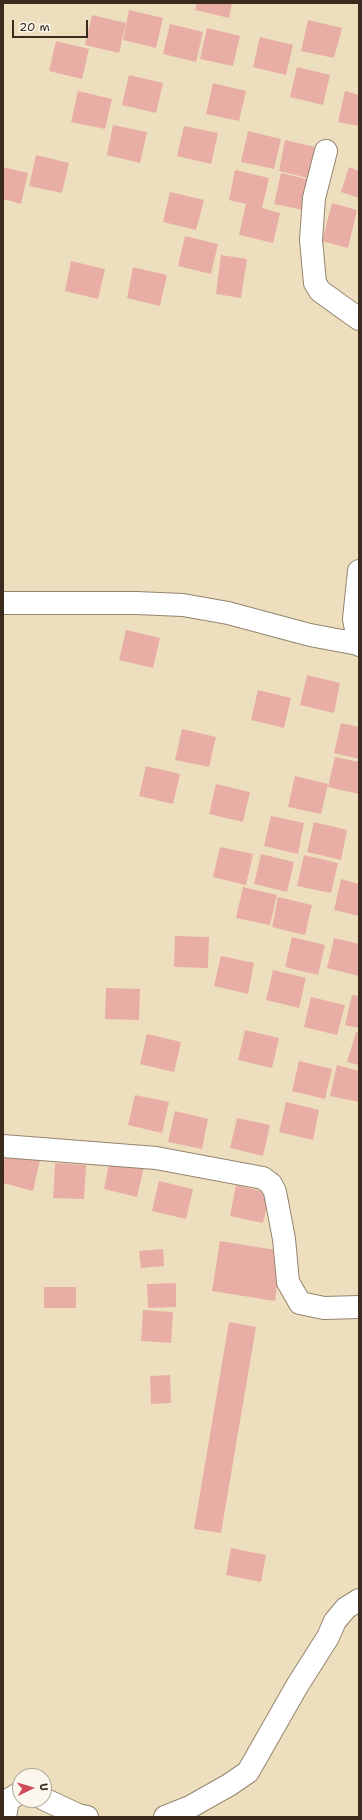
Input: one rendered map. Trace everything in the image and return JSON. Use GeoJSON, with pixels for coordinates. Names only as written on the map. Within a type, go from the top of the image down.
{"type":"FeatureCollection","features":[{"type":"Feature","properties":{"kind":"street"},"geometry":{"type":"LineString","coordinates":[[326,151],[314,198],[311,240],[315,282],[320,291],[359,319]]}},
{"type":"Feature","properties":{"kind":"street"},"geometry":{"type":"LineString","coordinates":[[3,602],[136,603],[184,605],[228,612],[310,635],[358,644],[354,619],[359,571]]}},
{"type":"Feature","properties":{"kind":"street"},"geometry":{"type":"LineString","coordinates":[[3,1146],[156,1158],[262,1178],[271,1184],[275,1192],[284,1239],[288,1282],[300,1303],[324,1308],[359,1307]]}},
{"type":"Feature","properties":{"kind":"street"},"geometry":{"type":"LineString","coordinates":[[165,1817],[190,1807],[229,1785],[248,1772],[297,1686],[328,1637],[335,1621],[346,1608],[359,1600]]}},
{"type":"Feature","properties":{"kind":"street"},"geometry":{"type":"LineString","coordinates":[[5,1817],[8,1800],[12,1798]]}},
{"type":"Feature","properties":{"kind":"street"},"geometry":{"type":"LineString","coordinates":[[52,1803],[78,1816],[87,1817]]}},
{"type":"Feature","properties":{"kind":"building"},"geometry":{"type":"Polygon","coordinates":[[[197,3],[232,3],[229,18],[195,10],[197,3]]]}},
{"type":"Feature","properties":{"kind":"building"},"geometry":{"type":"Polygon","coordinates":[[[129,10],[163,18],[156,48],[123,40],[129,10]]]}},
{"type":"Feature","properties":{"kind":"building"},"geometry":{"type":"Polygon","coordinates":[[[92,15],[126,23],[119,53],[85,45],[92,15]]]}},
{"type":"Feature","properties":{"kind":"building"},"geometry":{"type":"Polygon","coordinates":[[[308,20],[342,28],[334,58],[301,51],[308,20]]]}},
{"type":"Feature","properties":{"kind":"building"},"geometry":{"type":"Polygon","coordinates":[[[170,24],[203,32],[196,62],[163,54],[170,24]]]}},
{"type":"Feature","properties":{"kind":"building"},"geometry":{"type":"Polygon","coordinates":[[[207,28],[240,36],[233,66],[200,59],[207,28]]]}},
{"type":"Feature","properties":{"kind":"building"},"geometry":{"type":"Polygon","coordinates":[[[260,37],[293,45],[286,75],[253,67],[260,37]]]}},
{"type":"Feature","properties":{"kind":"building"},"geometry":{"type":"Polygon","coordinates":[[[56,41],[89,49],[82,79],[49,71],[56,41]]]}},
{"type":"Feature","properties":{"kind":"building"},"geometry":{"type":"Polygon","coordinates":[[[297,67],[330,75],[323,105],[290,97],[297,67]]]}},
{"type":"Feature","properties":{"kind":"building"},"geometry":{"type":"Polygon","coordinates":[[[129,75],[163,83],[156,113],[122,105],[129,75]]]}},
{"type":"Feature","properties":{"kind":"building"},"geometry":{"type":"Polygon","coordinates":[[[213,83],[246,91],[239,121],[206,114],[213,83]]]}},
{"type":"Feature","properties":{"kind":"building"},"geometry":{"type":"Polygon","coordinates":[[[78,91],[112,99],[105,129],[71,122],[78,91]]]}},
{"type":"Feature","properties":{"kind":"building"},"geometry":{"type":"Polygon","coordinates":[[[345,91],[359,95],[359,126],[338,122],[345,91]]]}},
{"type":"Feature","properties":{"kind":"building"},"geometry":{"type":"Polygon","coordinates":[[[113,125],[147,132],[140,163],[107,155],[113,125]]]}},
{"type":"Feature","properties":{"kind":"building"},"geometry":{"type":"Polygon","coordinates":[[[184,126],[218,133],[211,164],[177,156],[184,126]]]}},
{"type":"Feature","properties":{"kind":"building"},"geometry":{"type":"Polygon","coordinates":[[[248,131],[281,139],[274,169],[241,162],[248,131]]]}},
{"type":"Feature","properties":{"kind":"building"},"geometry":{"type":"Polygon","coordinates":[[[285,140],[319,148],[312,179],[279,171],[285,140]]]}},
{"type":"Feature","properties":{"kind":"building"},"geometry":{"type":"Polygon","coordinates":[[[36,155],[69,163],[62,193],[29,186],[36,155]]]}},
{"type":"Feature","properties":{"kind":"building"},"geometry":{"type":"Polygon","coordinates":[[[3,167],[28,173],[21,204],[3,199],[3,167]]]}},
{"type":"Feature","properties":{"kind":"building"},"geometry":{"type":"Polygon","coordinates":[[[349,167],[359,171],[359,198],[341,192],[349,167]]]}},
{"type":"Feature","properties":{"kind":"building"},"geometry":{"type":"Polygon","coordinates":[[[235,170],[269,178],[262,208],[280,213],[273,243],[239,235],[246,204],[229,200],[235,170]]]}},
{"type":"Feature","properties":{"kind":"building"},"geometry":{"type":"Polygon","coordinates":[[[281,173],[315,181],[308,211],[274,204],[281,173]]]}},
{"type":"Feature","properties":{"kind":"building"},"geometry":{"type":"Polygon","coordinates":[[[170,192],[204,200],[196,230],[163,222],[170,192]]]}},
{"type":"Feature","properties":{"kind":"building"},"geometry":{"type":"Polygon","coordinates":[[[332,203],[357,210],[348,248],[322,241],[332,203]]]}},
{"type":"Feature","properties":{"kind":"building"},"geometry":{"type":"Polygon","coordinates":[[[185,236],[218,244],[211,274],[178,266],[185,236]]]}},
{"type":"Feature","properties":{"kind":"building"},"geometry":{"type":"Polygon","coordinates":[[[221,255],[247,259],[241,298],[216,294],[221,255]]]}},
{"type":"Feature","properties":{"kind":"building"},"geometry":{"type":"Polygon","coordinates":[[[71,261],[105,269],[98,299],[65,291],[71,261]]]}},
{"type":"Feature","properties":{"kind":"building"},"geometry":{"type":"Polygon","coordinates":[[[133,267],[167,275],[160,306],[127,298],[133,267]]]}},
{"type":"Feature","properties":{"kind":"building"},"geometry":{"type":"Polygon","coordinates":[[[126,630],[160,638],[153,668],[119,660],[126,630]]]}},
{"type":"Feature","properties":{"kind":"building"},"geometry":{"type":"Polygon","coordinates":[[[307,675],[340,683],[334,713],[300,705],[307,675]]]}},
{"type":"Feature","properties":{"kind":"building"},"geometry":{"type":"Polygon","coordinates":[[[258,690],[291,698],[284,728],[251,720],[258,690]]]}},
{"type":"Feature","properties":{"kind":"building"},"geometry":{"type":"Polygon","coordinates":[[[341,723],[359,727],[359,759],[334,753],[341,723]]]}},
{"type":"Feature","properties":{"kind":"building"},"geometry":{"type":"Polygon","coordinates":[[[182,729],[216,737],[209,767],[175,760],[182,729]]]}},
{"type":"Feature","properties":{"kind":"building"},"geometry":{"type":"Polygon","coordinates":[[[335,757],[359,762],[359,794],[328,787],[335,757]]]}},
{"type":"Feature","properties":{"kind":"building"},"geometry":{"type":"Polygon","coordinates":[[[146,766],[180,774],[173,804],[139,796],[146,766]]]}},
{"type":"Feature","properties":{"kind":"building"},"geometry":{"type":"Polygon","coordinates":[[[295,776],[328,784],[321,814],[288,807],[295,776]]]}},
{"type":"Feature","properties":{"kind":"building"},"geometry":{"type":"Polygon","coordinates":[[[216,784],[250,792],[243,822],[209,814],[216,784]]]}},
{"type":"Feature","properties":{"kind":"building"},"geometry":{"type":"Polygon","coordinates":[[[271,816],[304,823],[298,854],[264,846],[271,816]]]}},
{"type":"Feature","properties":{"kind":"building"},"geometry":{"type":"Polygon","coordinates":[[[314,822],[347,830],[341,860],[307,852],[314,822]]]}},
{"type":"Feature","properties":{"kind":"building"},"geometry":{"type":"Polygon","coordinates":[[[220,847],[253,854],[246,885],[213,877],[220,847]]]}},
{"type":"Feature","properties":{"kind":"building"},"geometry":{"type":"Polygon","coordinates":[[[261,854],[294,862],[287,892],[254,884],[261,854]]]}},
{"type":"Feature","properties":{"kind":"building"},"geometry":{"type":"Polygon","coordinates":[[[304,855],[338,863],[331,893],[297,886],[304,855]]]}},
{"type":"Feature","properties":{"kind":"building"},"geometry":{"type":"Polygon","coordinates":[[[341,879],[359,884],[359,916],[334,910],[341,879]]]}},
{"type":"Feature","properties":{"kind":"building"},"geometry":{"type":"Polygon","coordinates":[[[243,887],[277,895],[270,925],[236,918],[243,887]]]}},
{"type":"Feature","properties":{"kind":"building"},"geometry":{"type":"Polygon","coordinates":[[[278,897],[312,905],[305,935],[272,927],[278,897]]]}},
{"type":"Feature","properties":{"kind":"building"},"geometry":{"type":"Polygon","coordinates":[[[175,936],[209,937],[208,968],[174,967],[175,936]]]}},
{"type":"Feature","properties":{"kind":"building"},"geometry":{"type":"Polygon","coordinates":[[[292,937],[325,945],[318,975],[285,967],[292,937]]]}},
{"type":"Feature","properties":{"kind":"building"},"geometry":{"type":"Polygon","coordinates":[[[334,938],[359,944],[359,976],[327,968],[334,938]]]}},
{"type":"Feature","properties":{"kind":"building"},"geometry":{"type":"Polygon","coordinates":[[[221,956],[254,963],[248,994],[214,986],[221,956]]]}},
{"type":"Feature","properties":{"kind":"building"},"geometry":{"type":"Polygon","coordinates":[[[273,970],[306,978],[299,1008],[266,1000],[273,970]]]}},
{"type":"Feature","properties":{"kind":"building"},"geometry":{"type":"Polygon","coordinates":[[[106,988],[140,989],[139,1020],[105,1019],[106,988]]]}},
{"type":"Feature","properties":{"kind":"building"},"geometry":{"type":"Polygon","coordinates":[[[352,995],[359,996],[359,1028],[345,1025],[352,995]]]}},
{"type":"Feature","properties":{"kind":"building"},"geometry":{"type":"Polygon","coordinates":[[[311,997],[345,1005],[337,1035],[304,1027],[311,997]]]}},
{"type":"Feature","properties":{"kind":"building"},"geometry":{"type":"Polygon","coordinates":[[[245,1030],[279,1038],[272,1068],[238,1060],[245,1030]]]}},
{"type":"Feature","properties":{"kind":"building"},"geometry":{"type":"Polygon","coordinates":[[[356,1032],[359,1033],[359,1065],[347,1062],[356,1032]]]}},
{"type":"Feature","properties":{"kind":"building"},"geometry":{"type":"Polygon","coordinates":[[[147,1034],[181,1042],[174,1072],[140,1064],[147,1034]]]}},
{"type":"Feature","properties":{"kind":"building"},"geometry":{"type":"Polygon","coordinates":[[[299,1061],[332,1069],[325,1099],[292,1091],[299,1061]]]}},
{"type":"Feature","properties":{"kind":"building"},"geometry":{"type":"Polygon","coordinates":[[[337,1065],[359,1071],[359,1102],[330,1096],[337,1065]]]}},
{"type":"Feature","properties":{"kind":"building"},"geometry":{"type":"Polygon","coordinates":[[[135,1095],[169,1102],[162,1133],[128,1125],[135,1095]]]}},
{"type":"Feature","properties":{"kind":"building"},"geometry":{"type":"Polygon","coordinates":[[[286,1102],[319,1110],[313,1140],[279,1132],[286,1102]]]}},
{"type":"Feature","properties":{"kind":"building"},"geometry":{"type":"Polygon","coordinates":[[[175,1111],[208,1119],[202,1149],[168,1142],[175,1111]]]}},
{"type":"Feature","properties":{"kind":"building"},"geometry":{"type":"Polygon","coordinates":[[[237,1118],[270,1125],[263,1156],[230,1148],[237,1118]]]}},
{"type":"Feature","properties":{"kind":"building"},"geometry":{"type":"Polygon","coordinates":[[[6,1153],[40,1160],[33,1191],[3,1183],[3,1167],[6,1153]]]}},
{"type":"Feature","properties":{"kind":"building"},"geometry":{"type":"Polygon","coordinates":[[[110,1159],[144,1167],[137,1197],[104,1189],[110,1159]]]}},
{"type":"Feature","properties":{"kind":"building"},"geometry":{"type":"Polygon","coordinates":[[[55,1163],[86,1165],[84,1199],[53,1198],[55,1163]]]}},
{"type":"Feature","properties":{"kind":"building"},"geometry":{"type":"Polygon","coordinates":[[[159,1181],[193,1189],[186,1219],[152,1211],[159,1181]]]}},
{"type":"Feature","properties":{"kind":"building"},"geometry":{"type":"Polygon","coordinates":[[[236,1185],[270,1193],[263,1223],[230,1216],[236,1185]]]}},
{"type":"Feature","properties":{"kind":"building"},"geometry":{"type":"Polygon","coordinates":[[[220,1241],[282,1251],[275,1301],[212,1291],[220,1241]]]}},
{"type":"Feature","properties":{"kind":"building"},"geometry":{"type":"Polygon","coordinates":[[[163,1249],[164,1266],[141,1268],[139,1251],[163,1249]]]}},
{"type":"Feature","properties":{"kind":"building"},"geometry":{"type":"Polygon","coordinates":[[[176,1283],[176,1307],[148,1308],[147,1284],[176,1283]]]}},
{"type":"Feature","properties":{"kind":"building"},"geometry":{"type":"Polygon","coordinates":[[[44,1287],[76,1287],[76,1308],[44,1308],[44,1287]]]}},
{"type":"Feature","properties":{"kind":"building"},"geometry":{"type":"Polygon","coordinates":[[[143,1310],[173,1312],[171,1343],[141,1341],[143,1310]]]}},
{"type":"Feature","properties":{"kind":"building"},"geometry":{"type":"Polygon","coordinates":[[[229,1322],[256,1327],[221,1533],[194,1529],[229,1322]]]}},
{"type":"Feature","properties":{"kind":"building"},"geometry":{"type":"Polygon","coordinates":[[[170,1375],[171,1403],[151,1404],[150,1376],[170,1375]]]}},
{"type":"Feature","properties":{"kind":"building"},"geometry":{"type":"Polygon","coordinates":[[[231,1548],[266,1555],[261,1582],[226,1575],[231,1548]]]}}]}
